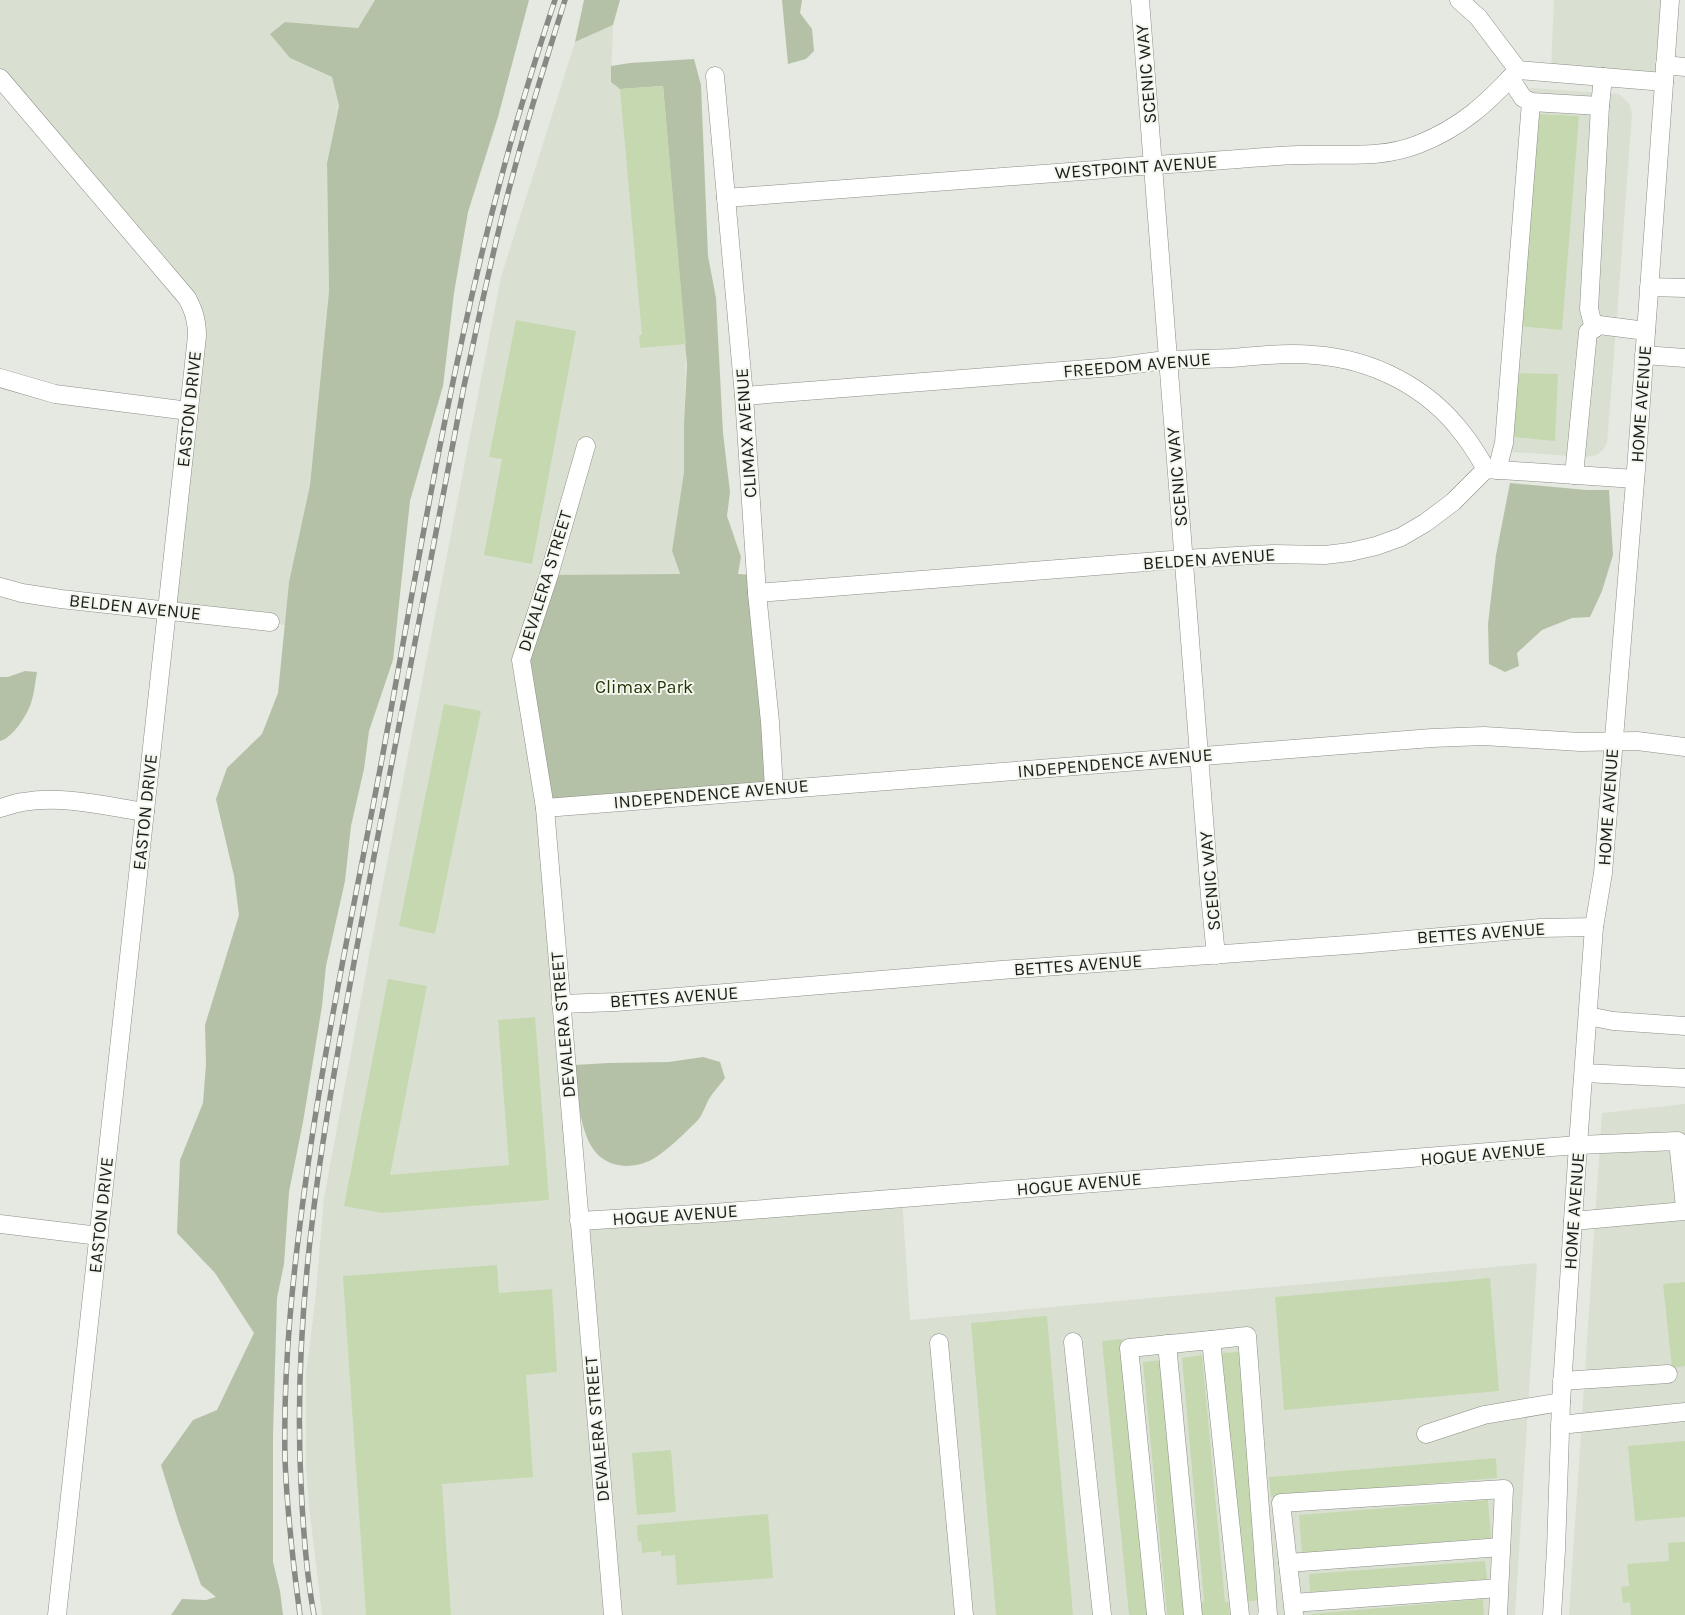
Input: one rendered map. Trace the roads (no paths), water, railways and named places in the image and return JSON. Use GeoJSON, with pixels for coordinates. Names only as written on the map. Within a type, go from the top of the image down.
{"type":"FeatureCollection","features":[{"type":"Feature","properties":{"kind":"street","name":"SCENIC WAY"},"geometry":{"type":"LineString","coordinates":[[1140,0],[1216,955]]}},
{"type":"Feature","properties":{"kind":"street"},"geometry":{"type":"LineString","coordinates":[[1459,0],[1478,16],[1514,74],[1523,98],[1531,102],[1600,106]]}},
{"type":"Feature","properties":{"kind":"street","name":"HOME AVENUE"},"geometry":{"type":"LineString","coordinates":[[1552,1615],[1562,1381],[1594,927],[1603,873],[1635,479],[1670,0]]}},
{"type":"Feature","properties":{"kind":"street"},"geometry":{"type":"LineString","coordinates":[[1514,74],[1603,77],[1664,73],[1685,67]]}},
{"type":"Feature","properties":{"kind":"street","name":"WESTPOINT AVENUE"},"geometry":{"type":"LineString","coordinates":[[726,198],[1154,164],[1300,155],[1352,156],[1383,153],[1420,144],[1467,119],[1514,74]]}},
{"type":"Feature","properties":{"kind":"street","name":"CLIMAX AVENUE"},"geometry":{"type":"LineString","coordinates":[[715,76],[744,396],[757,593],[774,789]]}},
{"type":"Feature","properties":{"kind":"street"},"geometry":{"type":"LineString","coordinates":[[1594,328],[1588,309],[1603,77]]}},
{"type":"Feature","properties":{"kind":"street","name":"EASTON DRIVE"},"geometry":{"type":"LineString","coordinates":[[0,78],[187,298],[194,310],[197,323],[168,611],[144,812],[58,1615]]}},
{"type":"Feature","properties":{"kind":"street"},"geometry":{"type":"LineString","coordinates":[[1531,102],[1504,443],[1492,469],[1635,479]]}},
{"type":"Feature","properties":{"kind":"street"},"geometry":{"type":"LineString","coordinates":[[1649,287],[1685,288]]}},
{"type":"Feature","properties":{"kind":"street"},"geometry":{"type":"LineString","coordinates":[[1574,475],[1588,332],[1599,326],[1646,331]]}},
{"type":"Feature","properties":{"kind":"street","name":"FREEDOM AVENUE"},"geometry":{"type":"LineString","coordinates":[[744,396],[1104,368],[1168,360],[1313,354],[1345,358],[1365,364],[1410,385],[1438,407],[1492,469]]}},
{"type":"Feature","properties":{"kind":"street"},"geometry":{"type":"LineString","coordinates":[[1644,355],[1685,358]]}},
{"type":"Feature","properties":{"kind":"street"},"geometry":{"type":"LineString","coordinates":[[0,378],[55,394],[189,411]]}},
{"type":"Feature","properties":{"kind":"street","name":"DEVALERA STREET"},"geometry":{"type":"LineString","coordinates":[[586,446],[549,575],[521,660],[545,808],[613,1615]]}},
{"type":"Feature","properties":{"kind":"street","name":"BELDEN AVENUE"},"geometry":{"type":"LineString","coordinates":[[757,593],[1184,559],[1273,554],[1325,555],[1350,552],[1376,546],[1401,537],[1426,523],[1492,469]]}},
{"type":"Feature","properties":{"kind":"street","name":"BELDEN AVENUE"},"geometry":{"type":"LineString","coordinates":[[0,587],[61,600],[270,622]]}},
{"type":"Feature","properties":{"kind":"street","name":"INDEPENDENCE AVENUE"},"geometry":{"type":"LineString","coordinates":[[545,808],[1199,756],[1484,736],[1580,742],[1637,740],[1685,747]]}},
{"type":"Feature","properties":{"kind":"street"},"geometry":{"type":"LineString","coordinates":[[0,808],[22,802],[45,800],[70,801],[144,812]]}},
{"type":"Feature","properties":{"kind":"street","name":"BETTES AVENUE"},"geometry":{"type":"LineString","coordinates":[[561,1004],[616,1002],[1540,928],[1594,927]]}},
{"type":"Feature","properties":{"kind":"street"},"geometry":{"type":"LineString","coordinates":[[1588,1016],[1613,1021],[1685,1026]]}},
{"type":"Feature","properties":{"kind":"street"},"geometry":{"type":"LineString","coordinates":[[1584,1073],[1685,1078]]}},
{"type":"Feature","properties":{"kind":"street","name":"HOGUE AVENUE"},"geometry":{"type":"LineString","coordinates":[[579,1221],[713,1213],[1578,1146],[1678,1141],[1685,1209]]}},
{"type":"Feature","properties":{"kind":"street"},"geometry":{"type":"LineString","coordinates":[[1573,1221],[1685,1209]]}},
{"type":"Feature","properties":{"kind":"street"},"geometry":{"type":"LineString","coordinates":[[0,1224],[99,1236]]}},
{"type":"Feature","properties":{"kind":"street"},"geometry":{"type":"LineString","coordinates":[[1156,1615],[1129,1348],[1247,1336],[1267,1615]]}},
{"type":"Feature","properties":{"kind":"street"},"geometry":{"type":"LineString","coordinates":[[1211,1340],[1240,1615]]}},
{"type":"Feature","properties":{"kind":"street"},"geometry":{"type":"LineString","coordinates":[[939,1342],[964,1615]]}},
{"type":"Feature","properties":{"kind":"street"},"geometry":{"type":"LineString","coordinates":[[1073,1342],[1102,1615]]}},
{"type":"Feature","properties":{"kind":"street"},"geometry":{"type":"LineString","coordinates":[[1168,1344],[1193,1615]]}},
{"type":"Feature","properties":{"kind":"street"},"geometry":{"type":"LineString","coordinates":[[1562,1381],[1668,1374]]}},
{"type":"Feature","properties":{"kind":"street"},"geometry":{"type":"LineString","coordinates":[[1426,1434],[1484,1415],[1561,1402]]}},
{"type":"Feature","properties":{"kind":"street"},"geometry":{"type":"LineString","coordinates":[[1560,1425],[1685,1412]]}},
{"type":"Feature","properties":{"kind":"street"},"geometry":{"type":"LineString","coordinates":[[1498,1615],[1504,1488],[1281,1503],[1293,1609],[1499,1588]]}},
{"type":"Feature","properties":{"kind":"street"},"geometry":{"type":"LineString","coordinates":[[1288,1563],[1501,1546]]}},
{"type":"Feature","properties":{"kind":"railway"},"geometry":{"type":"LineString","coordinates":[[300,1615],[285,1459],[287,1354],[301,1214],[314,1127],[331,1023],[449,399],[506,159],[555,0]]}},
{"type":"Feature","properties":{"kind":"railway"},"geometry":{"type":"LineString","coordinates":[[314,1615],[304,1533],[299,1412],[307,1269],[325,1127],[363,914],[464,386],[507,198],[532,107],[565,0]]}},
{"type":"Feature","properties":{"kind":"park label","name":"Climax Park"},"geometry":{"type":"Point","coordinates":[644,687]}}]}
